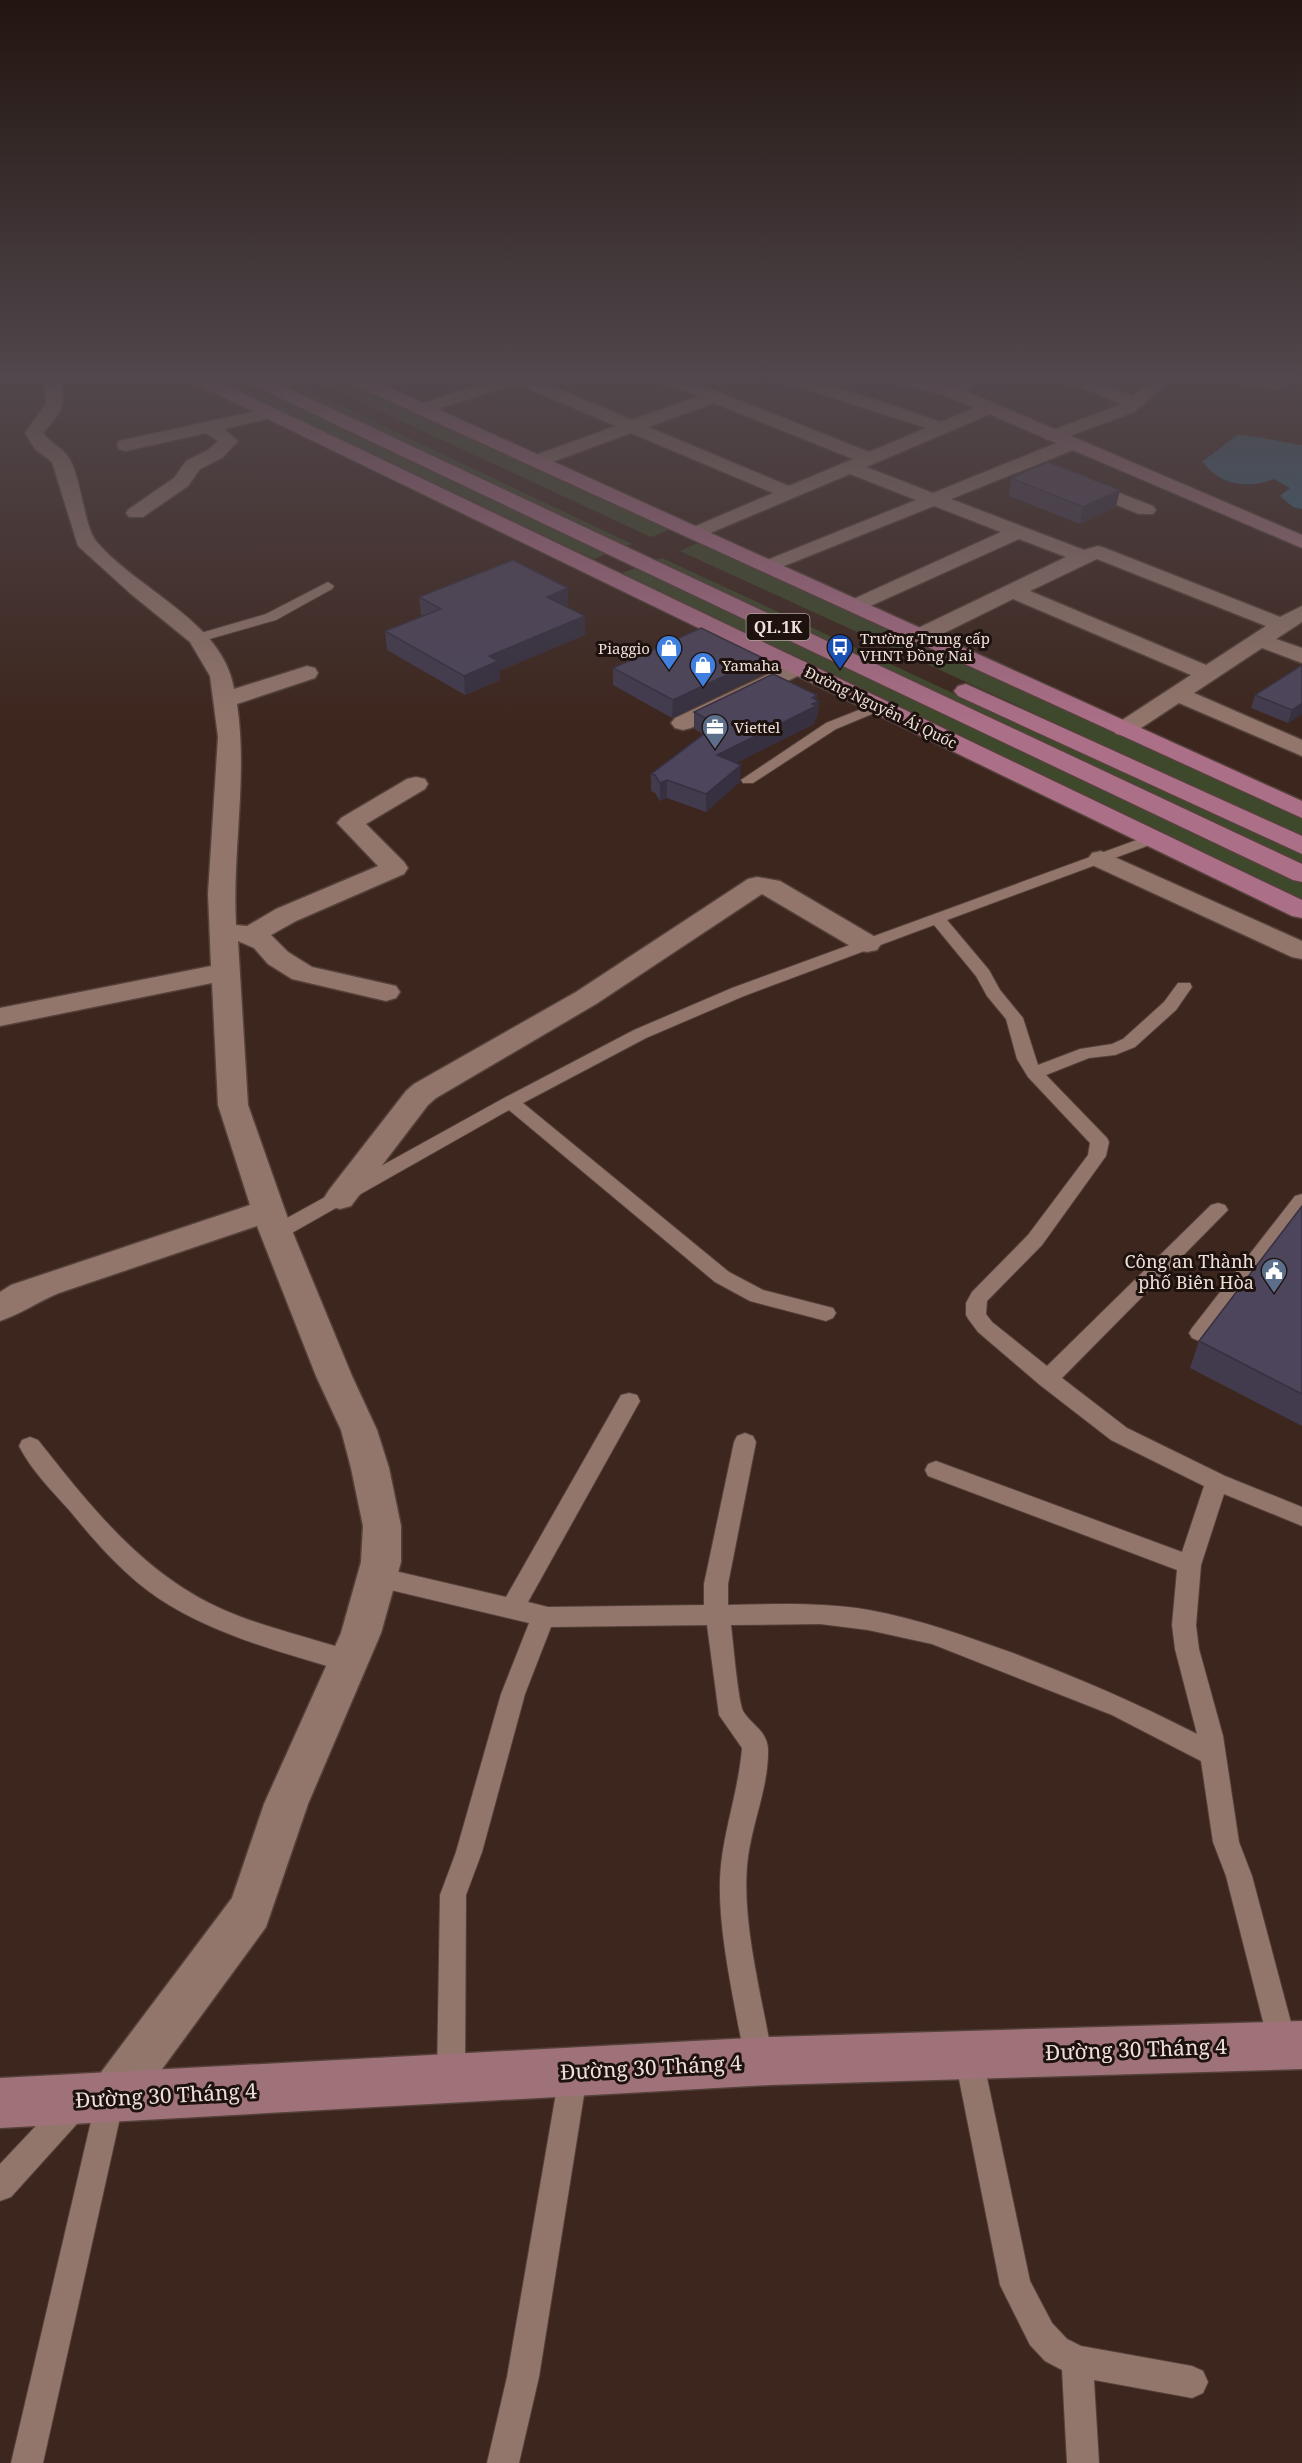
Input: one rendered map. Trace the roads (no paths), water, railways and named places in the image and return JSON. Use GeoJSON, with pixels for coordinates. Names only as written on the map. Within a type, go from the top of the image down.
{"type":"FeatureCollection","features":[{"type":"Feature","properties":{"kind":"main road","name":"Đường Nguyễn Ái Quốc"},"geometry":{"type":"LineString","coordinates":[[440,494],[1302,910]]}},
{"type":"Feature","properties":{"kind":"main road","name":"Đường Nguyễn Ái Quốc"},"geometry":{"type":"LineString","coordinates":[[496,494],[1302,873]]}},
{"type":"Feature","properties":{"kind":"main road","name":"QL.1K"},"geometry":{"type":"LineString","coordinates":[[549,494],[662,546],[762,596]]}},
{"type":"Feature","properties":{"kind":"main road","name":"QL.1K"},"geometry":{"type":"LineString","coordinates":[[610,494],[1302,810]]}},
{"type":"Feature","properties":{"kind":"main road"},"geometry":{"type":"LineString","coordinates":[[600,570],[696,533]]}},
{"type":"Feature","properties":{"kind":"main road"},"geometry":{"type":"LineString","coordinates":[[944,681],[1302,846]]}},
{"type":"Feature","properties":{"kind":"street"},"geometry":{"type":"LineString","coordinates":[[71,494],[85,542],[138,590],[199,638],[221,676],[230,736],[220,894],[237,933],[225,972],[233,1105],[272,1222],[334,1376],[359,1430],[370,1468],[382,1526],[381,1562],[378,1577],[350,1662],[286,1804],[250,1911],[94,2100]]}},
{"type":"Feature","properties":{"kind":"street"},"geometry":{"type":"LineString","coordinates":[[136,513],[164,494]]}},
{"type":"Feature","properties":{"kind":"street"},"geometry":{"type":"LineString","coordinates":[[696,533],[787,494]]}},
{"type":"Feature","properties":{"kind":"street"},"geometry":{"type":"LineString","coordinates":[[920,494],[1083,557]]}},
{"type":"Feature","properties":{"kind":"street"},"geometry":{"type":"LineString","coordinates":[[769,566],[945,494]]}},
{"type":"Feature","properties":{"kind":"street"},"geometry":{"type":"LineString","coordinates":[[1105,494],[1146,510]]}},
{"type":"Feature","properties":{"kind":"street"},"geometry":{"type":"LineString","coordinates":[[1189,494],[1302,542]]}},
{"type":"Feature","properties":{"kind":"street"},"geometry":{"type":"LineString","coordinates":[[857,606],[1018,532]]}},
{"type":"Feature","properties":{"kind":"street"},"geometry":{"type":"LineString","coordinates":[[920,636],[1092,553],[1106,554],[1282,625]]}},
{"type":"Feature","properties":{"kind":"street"},"geometry":{"type":"LineString","coordinates":[[1014,591],[1208,674]]}},
{"type":"Feature","properties":{"kind":"street"},"geometry":{"type":"LineString","coordinates":[[1124,729],[1302,612]]}},
{"type":"Feature","properties":{"kind":"street"},"geometry":{"type":"LineString","coordinates":[[1260,640],[1302,656]]}},
{"type":"Feature","properties":{"kind":"street"},"geometry":{"type":"LineString","coordinates":[[683,723],[798,667]]}},
{"type":"Feature","properties":{"kind":"street"},"geometry":{"type":"LineString","coordinates":[[225,700],[307,672]]}},
{"type":"Feature","properties":{"kind":"street"},"geometry":{"type":"LineString","coordinates":[[1177,694],[1302,749]]}},
{"type":"Feature","properties":{"kind":"street"},"geometry":{"type":"LineString","coordinates":[[237,933],[286,915],[395,868],[350,823],[416,784]]}},
{"type":"Feature","properties":{"kind":"street"},"geometry":{"type":"LineString","coordinates":[[1101,860],[1302,951]]}},
{"type":"Feature","properties":{"kind":"street"},"geometry":{"type":"LineString","coordinates":[[340,1198],[417,1098],[425,1091],[586,998],[758,885],[771,887],[867,944]]}},
{"type":"Feature","properties":{"kind":"street"},"geometry":{"type":"LineString","coordinates":[[237,933],[264,942],[278,958],[302,973],[386,992]]}},
{"type":"Feature","properties":{"kind":"street"},"geometry":{"type":"LineString","coordinates":[[0,1017],[225,972]]}},
{"type":"Feature","properties":{"kind":"street"},"geometry":{"type":"LineString","coordinates":[[0,1308],[46,1284],[272,1222]]}},
{"type":"Feature","properties":{"kind":"street","name":"Đường 30 Tháng 4"},"geometry":{"type":"LineString","coordinates":[[0,2103],[94,2100],[451,2077],[759,2061],[1292,2045]]}},
{"type":"Feature","properties":{"kind":"lane"},"geometry":{"type":"LineString","coordinates":[[199,638],[271,617],[328,586]]}},
{"type":"Feature","properties":{"kind":"lane"},"geometry":{"type":"LineString","coordinates":[[747,780],[831,726],[879,706]]}},
{"type":"Feature","properties":{"kind":"lane"},"geometry":{"type":"LineString","coordinates":[[272,1222],[340,1198],[510,1102],[640,1034],[738,992],[1153,839]]}},
{"type":"Feature","properties":{"kind":"lane"},"geometry":{"type":"LineString","coordinates":[[937,918],[983,974],[993,992],[1014,1018],[1026,1059],[1034,1073],[1100,1142],[1100,1149],[1046,1226],[979,1297],[975,1315],[1047,1378],[1119,1434],[1217,1482],[1302,1517]]}},
{"type":"Feature","properties":{"kind":"lane"},"geometry":{"type":"LineString","coordinates":[[1034,1073],[1086,1053],[1115,1049],[1129,1043],[1170,1006],[1184,987]]}},
{"type":"Feature","properties":{"kind":"lane"},"geometry":{"type":"LineString","coordinates":[[510,1102],[722,1277],[757,1296],[826,1313]]}},
{"type":"Feature","properties":{"kind":"lane"},"geometry":{"type":"LineString","coordinates":[[1199,1333],[1302,1201]]}},
{"type":"Feature","properties":{"kind":"lane"},"geometry":{"type":"LineString","coordinates":[[1047,1378],[1218,1210]]}},
{"type":"Feature","properties":{"kind":"lane"},"geometry":{"type":"LineString","coordinates":[[512,1609],[629,1401]]}},
{"type":"Feature","properties":{"kind":"lane"},"geometry":{"type":"LineString","coordinates":[[745,1442],[716,1584],[717,1616],[731,1715],[753,1739],[755,1748],[753,1770],[735,1854],[733,1889],[737,1931],[759,2061]]}},
{"type":"Feature","properties":{"kind":"lane"},"geometry":{"type":"LineString","coordinates":[[30,1446],[96,1525],[146,1575],[173,1594],[220,1619],[270,1638],[350,1662]]}},
{"type":"Feature","properties":{"kind":"lane"},"geometry":{"type":"LineString","coordinates":[[936,1470],[1190,1565]]}},
{"type":"Feature","properties":{"kind":"lane"},"geometry":{"type":"LineString","coordinates":[[1217,1482],[1190,1565],[1184,1625],[1187,1649],[1212,1754],[1226,1842],[1239,1876],[1292,2045]]}},
{"type":"Feature","properties":{"kind":"lane"},"geometry":{"type":"LineString","coordinates":[[378,1577],[544,1616],[837,1615],[933,1634],[1096,1695],[1212,1754]]}},
{"type":"Feature","properties":{"kind":"lane"},"geometry":{"type":"LineString","coordinates":[[451,2077],[453,1894],[469,1852],[513,1694],[544,1616]]}},
{"type":"Feature","properties":{"kind":"lane"},"geometry":{"type":"LineString","coordinates":[[968,2054],[1015,2285],[1041,2334],[1056,2350],[1077,2361],[1192,2382]]}},
{"type":"Feature","properties":{"kind":"lane"},"geometry":{"type":"LineString","coordinates":[[503,2463],[523,2377],[574,2070]]}},
{"type":"Feature","properties":{"kind":"lane"},"geometry":{"type":"LineString","coordinates":[[0,2186],[94,2100]]}},
{"type":"Feature","properties":{"kind":"lane"},"geometry":{"type":"LineString","coordinates":[[27,2463],[94,2100]]}},
{"type":"Feature","properties":{"kind":"lane"},"geometry":{"type":"LineString","coordinates":[[1077,2361],[1083,2463]]}},
{"type":"Feature","properties":{"kind":"water"},"geometry":{"type":"Polygon","coordinates":[[[1283,494],[1302,494],[1302,509],[1293,507],[1280,496],[1283,494]]]}},
{"type":"Feature","properties":{"kind":"place","name":"Trường Trung cấp VHNT Đồng Nai"},"geometry":{"type":"Point","coordinates":[840,670]}},
{"type":"Feature","properties":{"kind":"place","name":"Piaggio"},"geometry":{"type":"Point","coordinates":[669,671]}},
{"type":"Feature","properties":{"kind":"place","name":"Yamaha"},"geometry":{"type":"Point","coordinates":[703,688]}},
{"type":"Feature","properties":{"kind":"place","name":"Viettel"},"geometry":{"type":"Point","coordinates":[715,750]}},
{"type":"Feature","properties":{"kind":"place","name":"Công an Thành phố Biên Hòa"},"geometry":{"type":"Point","coordinates":[1274,1294]}}]}
